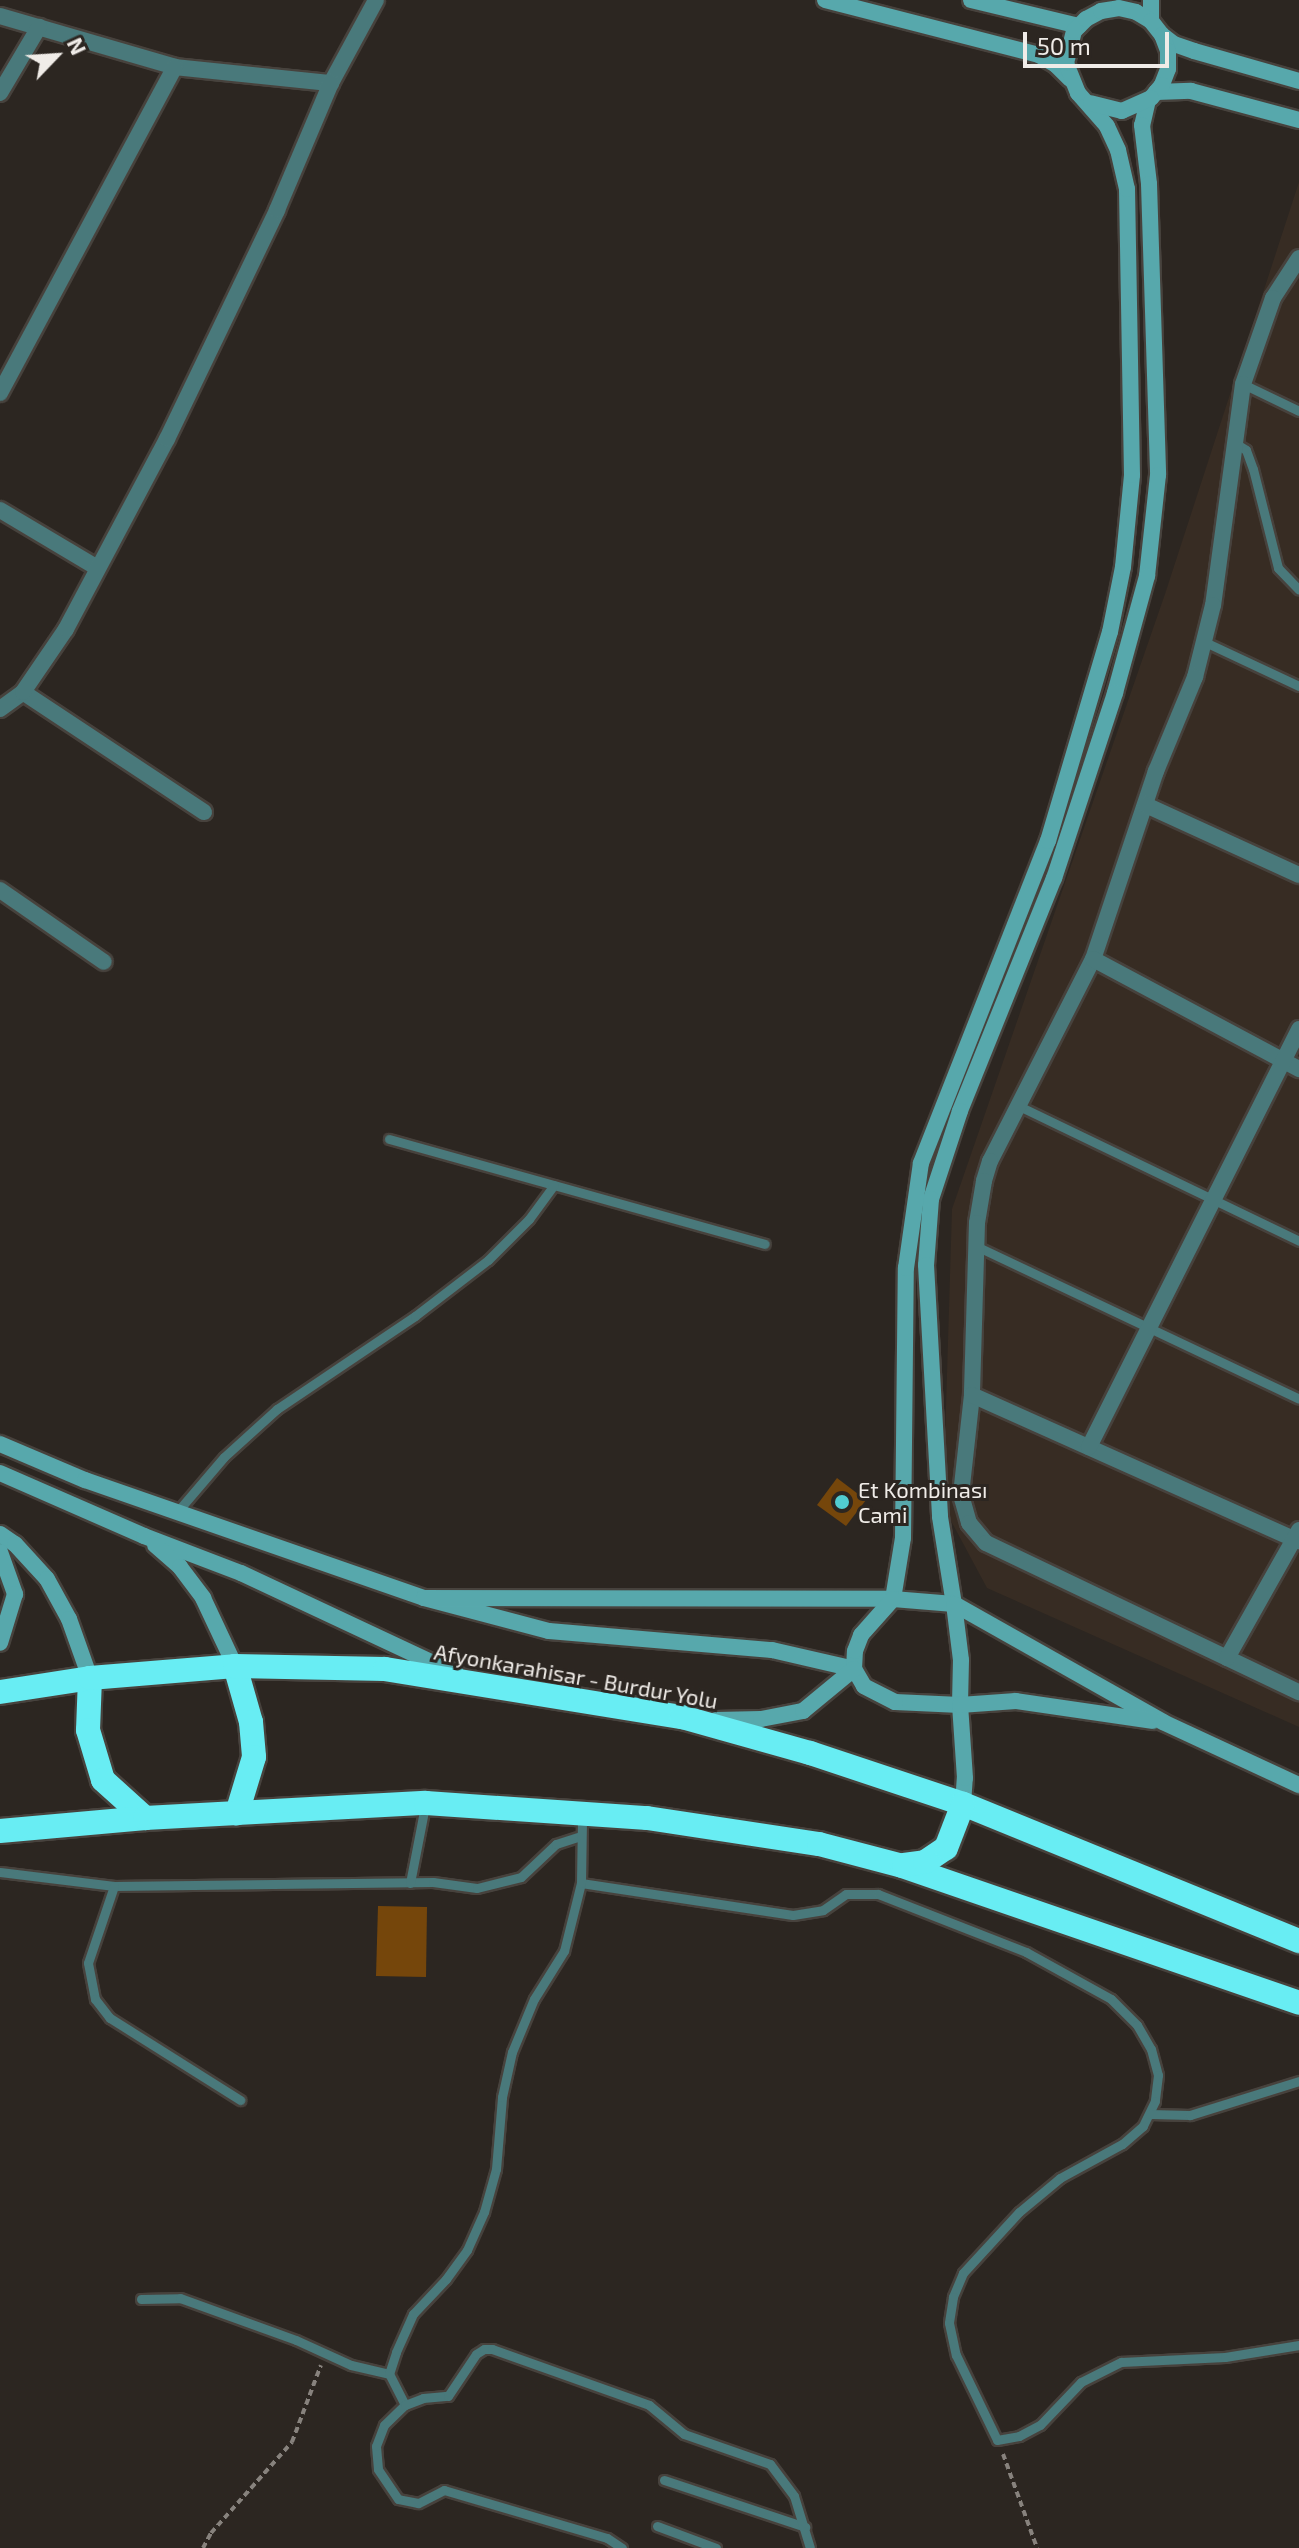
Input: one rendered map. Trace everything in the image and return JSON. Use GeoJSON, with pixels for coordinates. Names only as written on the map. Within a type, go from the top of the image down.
{"type":"FeatureCollection","features":[{"type":"Feature","properties":{"kind":"highway","name":"Afyonkarahisar - Burdur Yolu"},"geometry":{"type":"LineString","coordinates":[[0,1692],[90,1678],[235,1666],[385,1669],[695,1721],[810,1753],[963,1804],[1299,1941]]}},
{"type":"Feature","properties":{"kind":"highway"},"geometry":{"type":"LineString","coordinates":[[235,1666],[251,1722],[254,1757],[237,1813]]}},
{"type":"Feature","properties":{"kind":"highway"},"geometry":{"type":"LineString","coordinates":[[90,1678],[88,1730],[103,1780],[145,1818]]}},
{"type":"Feature","properties":{"kind":"highway"},"geometry":{"type":"LineString","coordinates":[[0,1831],[145,1818],[426,1803],[582,1825],[647,1818],[819,1844],[902,1866],[1299,2003]]}},
{"type":"Feature","properties":{"kind":"highway"},"geometry":{"type":"LineString","coordinates":[[902,1866],[925,1862],[946,1848],[963,1804]]}},
{"type":"Feature","properties":{"kind":"main road"},"geometry":{"type":"LineString","coordinates":[[825,0],[1039,55],[1056,65],[1091,103],[1118,150],[1127,189],[1132,475],[1123,567],[1110,632],[1048,841],[921,1163],[906,1268],[903,1538],[893,1599],[861,1635],[855,1651],[854,1669],[864,1686],[895,1702],[960,1705],[1016,1701],[1163,1722]]}},
{"type":"Feature","properties":{"kind":"main road"},"geometry":{"type":"LineString","coordinates":[[971,0],[1083,22],[1101,11],[1119,8],[1136,12],[1151,21],[1174,44],[1297,78]]}},
{"type":"Feature","properties":{"kind":"main road"},"geometry":{"type":"LineString","coordinates":[[1070,79],[1068,46],[1083,22],[1087,0]]}},
{"type":"Feature","properties":{"kind":"main road"},"geometry":{"type":"LineString","coordinates":[[1151,0],[1151,21]]}},
{"type":"Feature","properties":{"kind":"main road"},"geometry":{"type":"LineString","coordinates":[[963,1804],[961,1660],[939,1501],[926,1265],[931,1199],[960,1111],[1054,878],[1115,693],[1147,576],[1158,475],[1149,184],[1142,125],[1152,96],[1168,69],[1168,51],[1162,35]]}},
{"type":"Feature","properties":{"kind":"main road"},"geometry":{"type":"LineString","coordinates":[[1091,103],[1122,111],[1152,96],[1191,91],[1299,120]]}},
{"type":"Feature","properties":{"kind":"main road"},"geometry":{"type":"LineString","coordinates":[[0,1444],[85,1480],[424,1598],[549,1631],[772,1650],[854,1669]]}},
{"type":"Feature","properties":{"kind":"main road"},"geometry":{"type":"LineString","coordinates":[[0,1473],[144,1536],[241,1573],[473,1682]]}},
{"type":"Feature","properties":{"kind":"main road"},"geometry":{"type":"LineString","coordinates":[[0,1534],[15,1544],[47,1579],[69,1619],[90,1678]]}},
{"type":"Feature","properties":{"kind":"main road"},"geometry":{"type":"LineString","coordinates":[[144,1536],[180,1567],[203,1598],[235,1666]]}},
{"type":"Feature","properties":{"kind":"main road"},"geometry":{"type":"LineString","coordinates":[[0,1552],[15,1594],[0,1643]]}},
{"type":"Feature","properties":{"kind":"main road"},"geometry":{"type":"LineString","coordinates":[[424,1598],[893,1599],[954,1604],[1163,1722],[1299,1785]]}},
{"type":"Feature","properties":{"kind":"main road"},"geometry":{"type":"LineString","coordinates":[[695,1721],[761,1719],[803,1711],[854,1669]]}},
{"type":"Feature","properties":{"kind":"street"},"geometry":{"type":"LineString","coordinates":[[0,709],[23,692],[66,629],[204,362],[331,83],[376,0]]}},
{"type":"Feature","properties":{"kind":"street"},"geometry":{"type":"LineString","coordinates":[[0,16],[175,67],[331,83]]}},
{"type":"Feature","properties":{"kind":"street"},"geometry":{"type":"LineString","coordinates":[[0,93],[39,27]]}},
{"type":"Feature","properties":{"kind":"street"},"geometry":{"type":"LineString","coordinates":[[0,393],[175,67]]}},
{"type":"Feature","properties":{"kind":"street"},"geometry":{"type":"LineString","coordinates":[[1299,258],[1273,298],[1243,384],[1219,569],[1205,642],[1184,709],[1156,771],[1093,959],[1021,1107],[990,1161],[980,1201],[976,1246],[972,1395],[961,1495],[965,1514],[977,1534],[997,1548],[1299,1692]]}},
{"type":"Feature","properties":{"kind":"street"},"geometry":{"type":"LineString","coordinates":[[0,510],[96,567]]}},
{"type":"Feature","properties":{"kind":"street"},"geometry":{"type":"LineString","coordinates":[[23,692],[204,812]]}},
{"type":"Feature","properties":{"kind":"street"},"geometry":{"type":"LineString","coordinates":[[1146,805],[1299,875]]}},
{"type":"Feature","properties":{"kind":"street"},"geometry":{"type":"LineString","coordinates":[[0,890],[104,962]]}},
{"type":"Feature","properties":{"kind":"street"},"geometry":{"type":"LineString","coordinates":[[1093,959],[1292,1065]]}},
{"type":"Feature","properties":{"kind":"street"},"geometry":{"type":"LineString","coordinates":[[1089,1447],[1214,1199],[1292,1065],[1299,1029]]}},
{"type":"Feature","properties":{"kind":"street"},"geometry":{"type":"LineString","coordinates":[[972,1395],[1298,1537],[1227,1658]]}},
{"type":"Feature","properties":{"kind":"lane"},"geometry":{"type":"LineString","coordinates":[[1243,384],[1299,411]]}},
{"type":"Feature","properties":{"kind":"lane"},"geometry":{"type":"LineString","coordinates":[[1235,443],[1246,450],[1253,469],[1278,568],[1299,590]]}},
{"type":"Feature","properties":{"kind":"lane"},"geometry":{"type":"LineString","coordinates":[[1205,642],[1299,686]]}},
{"type":"Feature","properties":{"kind":"lane"},"geometry":{"type":"LineString","coordinates":[[1021,1107],[1299,1241]]}},
{"type":"Feature","properties":{"kind":"lane"},"geometry":{"type":"LineString","coordinates":[[389,1139],[765,1244]]}},
{"type":"Feature","properties":{"kind":"lane"},"geometry":{"type":"LineString","coordinates":[[177,1512],[224,1457],[277,1409],[415,1316],[488,1260],[529,1219],[554,1185]]}},
{"type":"Feature","properties":{"kind":"lane"},"geometry":{"type":"LineString","coordinates":[[976,1246],[1299,1399]]}},
{"type":"Feature","properties":{"kind":"lane"},"geometry":{"type":"LineString","coordinates":[[410,1883],[426,1803]]}},
{"type":"Feature","properties":{"kind":"lane"},"geometry":{"type":"LineString","coordinates":[[405,2405],[389,2374],[402,2332],[413,2314],[446,2279],[467,2250],[484,2212],[496,2169],[502,2097],[512,2052],[534,1999],[564,1951],[581,1883],[582,1825]]}},
{"type":"Feature","properties":{"kind":"lane"},"geometry":{"type":"LineString","coordinates":[[0,1872],[114,1886],[410,1883],[493,1886],[521,1877],[556,1844],[582,1825]]}},
{"type":"Feature","properties":{"kind":"lane"},"geometry":{"type":"LineString","coordinates":[[581,1883],[793,1915],[823,1910],[837,1898],[867,1891],[1026,1952],[1111,1999],[1137,2025],[1151,2049],[1158,2075],[1150,2114],[1133,2136],[1082,2163],[1019,2212],[980,2251],[957,2285],[950,2310],[951,2340],[997,2440],[1019,2436],[1040,2425],[1081,2382],[1121,2362],[1225,2357],[1299,2345]]}},
{"type":"Feature","properties":{"kind":"lane"},"geometry":{"type":"LineString","coordinates":[[114,1886],[88,1963],[95,1999],[110,2018],[240,2100]]}},
{"type":"Feature","properties":{"kind":"lane"},"geometry":{"type":"LineString","coordinates":[[1150,2114],[1190,2115],[1299,2081]]}},
{"type":"Feature","properties":{"kind":"lane"},"geometry":{"type":"LineString","coordinates":[[141,2299],[180,2298],[296,2340],[325,2355],[389,2374]]}},
{"type":"Feature","properties":{"kind":"lane"},"geometry":{"type":"LineString","coordinates":[[622,2548],[607,2538],[444,2490],[418,2503],[398,2499],[378,2469],[376,2446],[384,2425],[405,2405],[423,2398],[448,2396],[476,2354],[492,2349],[649,2405],[684,2434],[770,2464],[794,2496],[810,2548]]}},
{"type":"Feature","properties":{"kind":"lane"},"geometry":{"type":"LineString","coordinates":[[664,2480],[805,2527]]}},
{"type":"Feature","properties":{"kind":"lane"},"geometry":{"type":"LineString","coordinates":[[657,2526],[716,2548]]}},
{"type":"Feature","properties":{"kind":"lane"},"geometry":{"type":"LineString","coordinates":[[601,2548],[607,2538]]}},
{"type":"Feature","properties":{"kind":"path"},"geometry":{"type":"LineString","coordinates":[[203,2548],[211,2533],[292,2442],[325,2355]]}},
{"type":"Feature","properties":{"kind":"path"},"geometry":{"type":"LineString","coordinates":[[997,2440],[1037,2548]]}},
{"type":"Feature","properties":{"kind":"shaded area"},"geometry":{"type":"Polygon","coordinates":[[[1299,182],[1299,1727],[987,1588],[943,1506],[952,1209],[1165,594],[1299,182]]]}},
{"type":"Feature","properties":{"kind":"building","name":"Et Kombinası Cami"},"geometry":{"type":"Polygon","coordinates":[[[837,1478],[866,1500],[846,1526],[817,1505],[837,1478]]]}},
{"type":"Feature","properties":{"kind":"building"},"geometry":{"type":"Polygon","coordinates":[[[378,1906],[427,1907],[426,1977],[376,1976],[378,1906]]]}},
{"type":"Feature","properties":{"kind":"place","name":"Et Kombinası Cami"},"geometry":{"type":"Point","coordinates":[842,1502]}}]}
